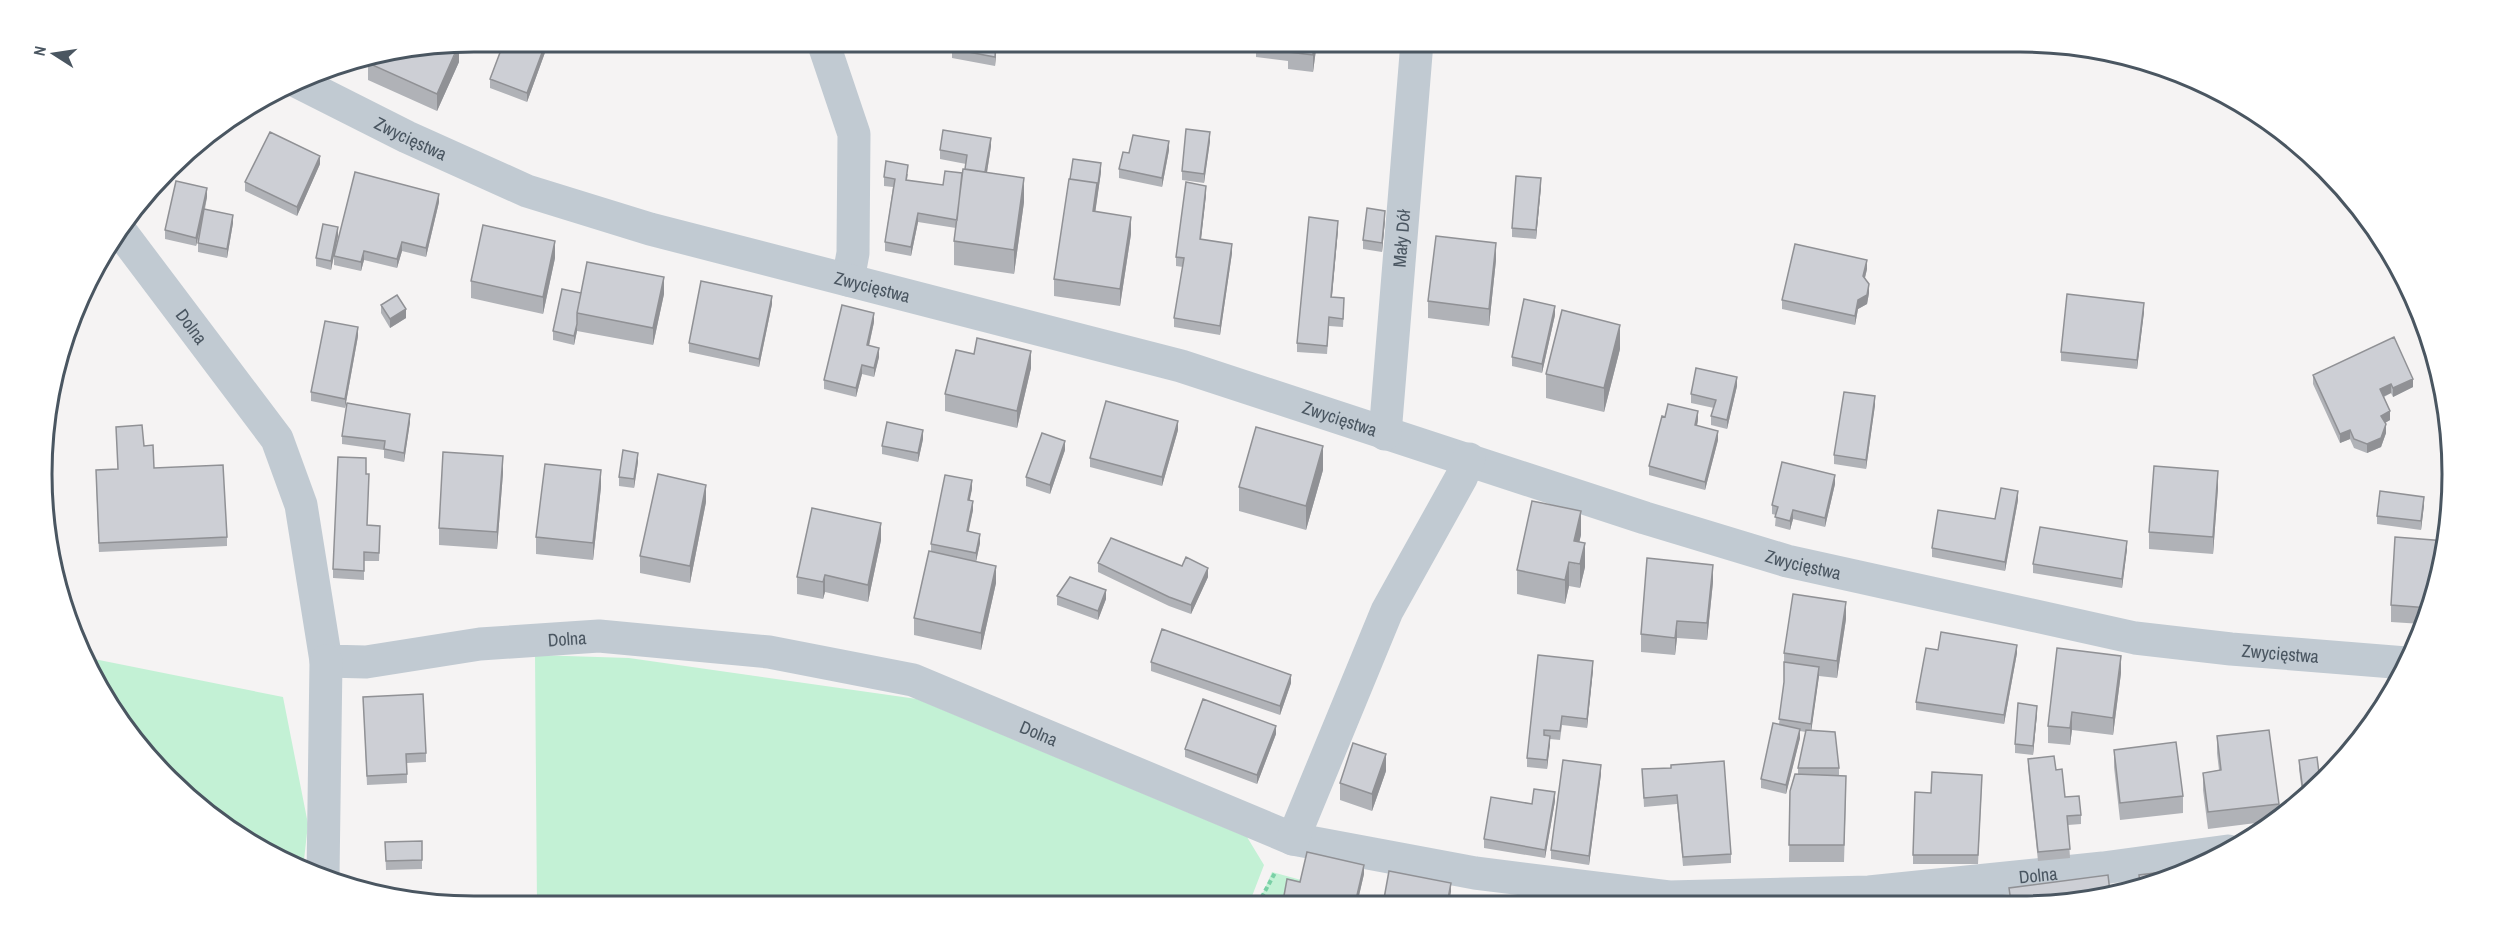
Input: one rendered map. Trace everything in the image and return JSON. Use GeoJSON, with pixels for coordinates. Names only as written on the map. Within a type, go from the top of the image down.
{"type":"FeatureCollection","features":[{"type":"Feature","properties":{"kind":"street"},"geometry":{"type":"LineString","coordinates":[[826,52],[854,134],[853,253],[848,280]]}},
{"type":"Feature","properties":{"kind":"street","name":"Mały Dół"},"geometry":{"type":"LineString","coordinates":[[1385,434],[1416,52]]}},
{"type":"Feature","properties":{"kind":"street","name":"Zwycięstwa"},"geometry":{"type":"LineString","coordinates":[[308,87],[407,137],[526,191],[650,229],[1181,366],[1637,516],[1787,561],[2134,638],[2231,650],[2398,662]]}},
{"type":"Feature","properties":{"kind":"street","name":"Dolna"},"geometry":{"type":"LineString","coordinates":[[125,238],[277,439],[301,505],[326,661],[366,662],[480,644],[599,636],[769,652],[913,680],[1293,839],[1475,873],[1661,896]]}},
{"type":"Feature","properties":{"kind":"street"},"geometry":{"type":"LineString","coordinates":[[1293,839],[1387,611],[1461,478],[1469,459]]}},
{"type":"Feature","properties":{"kind":"street"},"geometry":{"type":"LineString","coordinates":[[323,867],[326,661]]}},
{"type":"Feature","properties":{"kind":"street","name":"Dolna"},"geometry":{"type":"LineString","coordinates":[[1709,896],[1869,892],[2103,868],[2204,854]]}},
{"type":"Feature","properties":{"kind":"green space"},"geometry":{"type":"Polygon","coordinates":[[[535,655],[629,658],[917,699],[1247,837],[1264,865],[1252,896],[537,896],[535,655]]]}},
{"type":"Feature","properties":{"kind":"green space"},"geometry":{"type":"Polygon","coordinates":[[[96,659],[283,697],[308,824],[304,859],[263,839],[217,808],[196,791],[157,752],[124,708],[96,659]]]}},
{"type":"Feature","properties":{"kind":"green space"},"geometry":{"type":"Polygon","coordinates":[[[1272,872],[1301,880],[1297,896],[1262,896],[1272,872]]]}},
{"type":"Feature","properties":{"kind":"building"},"geometry":{"type":"Polygon","coordinates":[[[500,52],[542,52],[527,93],[490,79],[500,52]]]}},
{"type":"Feature","properties":{"kind":"building"},"geometry":{"type":"Polygon","coordinates":[[[968,52],[995,52],[995,57],[968,52]]]}},
{"type":"Feature","properties":{"kind":"building"},"geometry":{"type":"Polygon","coordinates":[[[1288,52],[1313,52],[1313,55],[1288,52]]]}},
{"type":"Feature","properties":{"kind":"building"},"geometry":{"type":"Polygon","coordinates":[[[455,53],[437,94],[373,65],[419,56],[455,53]]]}},
{"type":"Feature","properties":{"kind":"building"},"geometry":{"type":"Polygon","coordinates":[[[1186,129],[1210,132],[1204,174],[1182,171],[1186,129]]]}},
{"type":"Feature","properties":{"kind":"building"},"geometry":{"type":"Polygon","coordinates":[[[943,130],[991,138],[985,172],[965,169],[967,155],[940,150],[943,130]]]}},
{"type":"Feature","properties":{"kind":"building"},"geometry":{"type":"Polygon","coordinates":[[[270,132],[320,156],[297,207],[245,182],[270,132]]]}},
{"type":"Feature","properties":{"kind":"building"},"geometry":{"type":"Polygon","coordinates":[[[1133,135],[1169,141],[1162,178],[1119,169],[1123,152],[1129,153],[1133,135]]]}},
{"type":"Feature","properties":{"kind":"building"},"geometry":{"type":"Polygon","coordinates":[[[1073,159],[1101,163],[1097,191],[1097,183],[1070,179],[1073,159]]]}},
{"type":"Feature","properties":{"kind":"building"},"geometry":{"type":"Polygon","coordinates":[[[886,161],[908,165],[906,180],[943,185],[945,171],[962,173],[957,220],[918,213],[911,247],[885,242],[895,179],[884,177],[886,161]]]}},
{"type":"Feature","properties":{"kind":"building"},"geometry":{"type":"Polygon","coordinates":[[[963,169],[1024,178],[1014,250],[954,241],[963,169]]]}},
{"type":"Feature","properties":{"kind":"building"},"geometry":{"type":"Polygon","coordinates":[[[355,172],[439,194],[426,248],[402,242],[397,259],[364,251],[361,262],[334,256],[355,172]]]}},
{"type":"Feature","properties":{"kind":"building"},"geometry":{"type":"Polygon","coordinates":[[[1516,176],[1541,178],[1536,230],[1512,228],[1516,176]]]}},
{"type":"Feature","properties":{"kind":"building"},"geometry":{"type":"Polygon","coordinates":[[[1069,179],[1097,183],[1093,211],[1131,217],[1120,289],[1054,279],[1069,179]]]}},
{"type":"Feature","properties":{"kind":"building"},"geometry":{"type":"Polygon","coordinates":[[[176,181],[207,188],[196,238],[165,230],[176,181]]]}},
{"type":"Feature","properties":{"kind":"building"},"geometry":{"type":"Polygon","coordinates":[[[1186,182],[1206,186],[1200,239],[1232,244],[1220,326],[1174,318],[1184,258],[1176,257],[1186,182]]]}},
{"type":"Feature","properties":{"kind":"building"},"geometry":{"type":"Polygon","coordinates":[[[1367,208],[1385,211],[1382,243],[1363,240],[1367,208]]]}},
{"type":"Feature","properties":{"kind":"building"},"geometry":{"type":"Polygon","coordinates":[[[204,209],[233,215],[227,249],[198,243],[204,209]]]}},
{"type":"Feature","properties":{"kind":"building"},"geometry":{"type":"Polygon","coordinates":[[[1309,217],[1338,221],[1331,297],[1344,298],[1343,319],[1329,317],[1327,346],[1297,343],[1309,217]]]}},
{"type":"Feature","properties":{"kind":"building"},"geometry":{"type":"Polygon","coordinates":[[[323,224],[338,227],[331,261],[316,258],[323,224]]]}},
{"type":"Feature","properties":{"kind":"building"},"geometry":{"type":"Polygon","coordinates":[[[483,225],[555,241],[543,297],[471,281],[483,225]]]}},
{"type":"Feature","properties":{"kind":"building"},"geometry":{"type":"Polygon","coordinates":[[[1436,236],[1496,243],[1489,309],[1428,301],[1436,236]]]}},
{"type":"Feature","properties":{"kind":"building"},"geometry":{"type":"Polygon","coordinates":[[[1795,244],[1867,260],[1863,276],[1869,284],[1867,295],[1858,300],[1855,316],[1782,300],[1795,244]]]}},
{"type":"Feature","properties":{"kind":"building"},"geometry":{"type":"Polygon","coordinates":[[[587,262],[664,277],[653,328],[577,313],[587,262]]]}},
{"type":"Feature","properties":{"kind":"building"},"geometry":{"type":"Polygon","coordinates":[[[701,281],[772,296],[759,359],[689,343],[701,281]]]}},
{"type":"Feature","properties":{"kind":"building"},"geometry":{"type":"Polygon","coordinates":[[[562,289],[581,293],[574,336],[553,331],[562,289]]]}},
{"type":"Feature","properties":{"kind":"building"},"geometry":{"type":"Polygon","coordinates":[[[2067,294],[2144,303],[2137,360],[2061,352],[2067,294]]]}},
{"type":"Feature","properties":{"kind":"building"},"geometry":{"type":"Polygon","coordinates":[[[397,295],[406,309],[390,319],[381,305],[397,295]]]}},
{"type":"Feature","properties":{"kind":"building"},"geometry":{"type":"Polygon","coordinates":[[[1524,299],[1555,306],[1542,364],[1512,357],[1524,299]]]}},
{"type":"Feature","properties":{"kind":"building"},"geometry":{"type":"Polygon","coordinates":[[[842,305],[874,313],[867,345],[879,348],[874,368],[862,365],[856,388],[824,380],[842,305]]]}},
{"type":"Feature","properties":{"kind":"building"},"geometry":{"type":"Polygon","coordinates":[[[1562,310],[1620,325],[1604,388],[1546,374],[1562,310]]]}},
{"type":"Feature","properties":{"kind":"building"},"geometry":{"type":"Polygon","coordinates":[[[325,321],[358,327],[345,399],[311,392],[325,321]]]}},
{"type":"Feature","properties":{"kind":"building"},"geometry":{"type":"Polygon","coordinates":[[[2394,337],[2413,379],[2393,388],[2391,384],[2380,389],[2390,411],[2381,416],[2386,424],[2381,438],[2367,444],[2354,439],[2350,430],[2340,434],[2313,375],[2394,337]]]}},
{"type":"Feature","properties":{"kind":"building"},"geometry":{"type":"Polygon","coordinates":[[[977,338],[1031,351],[1017,411],[945,394],[956,350],[974,354],[977,338]]]}},
{"type":"Feature","properties":{"kind":"building"},"geometry":{"type":"Polygon","coordinates":[[[1696,368],[1737,377],[1727,420],[1711,416],[1716,400],[1691,394],[1696,368]]]}},
{"type":"Feature","properties":{"kind":"building"},"geometry":{"type":"Polygon","coordinates":[[[1844,392],[1875,396],[1866,460],[1834,455],[1844,392]]]}},
{"type":"Feature","properties":{"kind":"building"},"geometry":{"type":"Polygon","coordinates":[[[1106,401],[1178,421],[1162,477],[1090,458],[1106,401]]]}},
{"type":"Feature","properties":{"kind":"building"},"geometry":{"type":"Polygon","coordinates":[[[347,403],[410,414],[404,453],[384,449],[385,441],[342,436],[347,403]]]}},
{"type":"Feature","properties":{"kind":"building"},"geometry":{"type":"Polygon","coordinates":[[[1668,404],[1698,411],[1695,425],[1718,431],[1705,482],[1649,466],[1662,416],[1665,417],[1668,404]]]}},
{"type":"Feature","properties":{"kind":"building"},"geometry":{"type":"Polygon","coordinates":[[[887,422],[923,430],[918,453],[882,446],[887,422]]]}},
{"type":"Feature","properties":{"kind":"building"},"geometry":{"type":"Polygon","coordinates":[[[142,425],[144,446],[153,445],[154,468],[223,465],[227,537],[99,543],[96,470],[118,469],[116,427],[142,425]]]}},
{"type":"Feature","properties":{"kind":"building"},"geometry":{"type":"Polygon","coordinates":[[[1256,427],[1323,446],[1306,506],[1239,487],[1256,427]]]}},
{"type":"Feature","properties":{"kind":"building"},"geometry":{"type":"Polygon","coordinates":[[[1042,433],[1065,441],[1050,485],[1026,477],[1042,433]]]}},
{"type":"Feature","properties":{"kind":"building"},"geometry":{"type":"Polygon","coordinates":[[[623,450],[638,453],[634,479],[619,477],[623,450]]]}},
{"type":"Feature","properties":{"kind":"building"},"geometry":{"type":"Polygon","coordinates":[[[443,452],[503,456],[497,532],[439,528],[443,452]]]}},
{"type":"Feature","properties":{"kind":"building"},"geometry":{"type":"Polygon","coordinates":[[[338,457],[366,458],[366,474],[369,474],[367,525],[380,526],[379,553],[364,552],[364,571],[333,569],[338,457]]]}},
{"type":"Feature","properties":{"kind":"building"},"geometry":{"type":"Polygon","coordinates":[[[1782,462],[1835,475],[1825,518],[1793,510],[1790,521],[1775,517],[1778,507],[1772,505],[1782,462]]]}},
{"type":"Feature","properties":{"kind":"building"},"geometry":{"type":"Polygon","coordinates":[[[545,464],[601,470],[593,543],[536,537],[545,464]]]}},
{"type":"Feature","properties":{"kind":"building"},"geometry":{"type":"Polygon","coordinates":[[[2154,466],[2218,471],[2213,537],[2149,532],[2154,466]]]}},
{"type":"Feature","properties":{"kind":"building"},"geometry":{"type":"Polygon","coordinates":[[[658,474],[706,485],[690,566],[640,556],[658,474]]]}},
{"type":"Feature","properties":{"kind":"building"},"geometry":{"type":"Polygon","coordinates":[[[945,475],[972,480],[968,500],[973,501],[967,531],[980,534],[976,553],[931,544],[945,475]]]}},
{"type":"Feature","properties":{"kind":"building"},"geometry":{"type":"Polygon","coordinates":[[[2001,488],[2018,491],[2005,562],[1932,548],[1938,510],[1995,519],[2001,488]]]}},
{"type":"Feature","properties":{"kind":"building"},"geometry":{"type":"Polygon","coordinates":[[[2380,491],[2424,497],[2421,521],[2377,516],[2380,491]]]}},
{"type":"Feature","properties":{"kind":"building"},"geometry":{"type":"Polygon","coordinates":[[[1532,501],[1581,511],[1574,541],[1585,543],[1580,564],[1569,562],[1565,580],[1517,570],[1532,501]]]}},
{"type":"Feature","properties":{"kind":"building"},"geometry":{"type":"Polygon","coordinates":[[[812,508],[881,523],[868,585],[825,575],[823,582],[797,577],[812,508]]]}},
{"type":"Feature","properties":{"kind":"building"},"geometry":{"type":"Polygon","coordinates":[[[2040,527],[2127,541],[2122,579],[2033,564],[2040,527]]]}},
{"type":"Feature","properties":{"kind":"building"},"geometry":{"type":"Polygon","coordinates":[[[2395,537],[2437,540],[2421,607],[2391,605],[2395,537]]]}},
{"type":"Feature","properties":{"kind":"building"},"geometry":{"type":"Polygon","coordinates":[[[1111,538],[1182,566],[1186,557],[1208,568],[1191,605],[1098,563],[1111,538]]]}},
{"type":"Feature","properties":{"kind":"building"},"geometry":{"type":"Polygon","coordinates":[[[929,551],[996,566],[981,633],[914,618],[929,551]]]}},
{"type":"Feature","properties":{"kind":"building"},"geometry":{"type":"Polygon","coordinates":[[[1647,558],[1713,565],[1707,623],[1677,621],[1675,638],[1641,634],[1647,558]]]}},
{"type":"Feature","properties":{"kind":"building"},"geometry":{"type":"Polygon","coordinates":[[[1070,577],[1106,590],[1098,611],[1057,596],[1070,577]]]}},
{"type":"Feature","properties":{"kind":"building"},"geometry":{"type":"Polygon","coordinates":[[[1793,594],[1846,602],[1837,661],[1784,653],[1793,594]]]}},
{"type":"Feature","properties":{"kind":"building"},"geometry":{"type":"Polygon","coordinates":[[[1162,629],[1291,675],[1280,706],[1151,662],[1162,629]]]}},
{"type":"Feature","properties":{"kind":"building"},"geometry":{"type":"Polygon","coordinates":[[[1941,632],[2017,645],[2004,715],[1916,702],[1926,648],[1938,650],[1941,632]]]}},
{"type":"Feature","properties":{"kind":"building"},"geometry":{"type":"Polygon","coordinates":[[[2057,648],[2121,656],[2113,718],[2072,712],[2070,728],[2048,726],[2057,648]]]}},
{"type":"Feature","properties":{"kind":"building"},"geometry":{"type":"Polygon","coordinates":[[[1538,655],[1593,661],[1587,719],[1562,716],[1560,731],[1544,730],[1544,735],[1550,736],[1547,760],[1527,758],[1538,655]]]}},
{"type":"Feature","properties":{"kind":"building"},"geometry":{"type":"Polygon","coordinates":[[[1784,662],[1819,667],[1811,724],[1779,719],[1784,662]]]}},
{"type":"Feature","properties":{"kind":"building"},"geometry":{"type":"Polygon","coordinates":[[[423,694],[426,753],[406,754],[407,774],[367,776],[363,697],[423,694]]]}},
{"type":"Feature","properties":{"kind":"building"},"geometry":{"type":"Polygon","coordinates":[[[1203,699],[1276,726],[1257,775],[1185,749],[1203,699]]]}},
{"type":"Feature","properties":{"kind":"building"},"geometry":{"type":"Polygon","coordinates":[[[2018,703],[2037,706],[2033,746],[2015,744],[2018,703]]]}},
{"type":"Feature","properties":{"kind":"building"},"geometry":{"type":"Polygon","coordinates":[[[1773,723],[1800,729],[1786,785],[1761,779],[1773,723]]]}},
{"type":"Feature","properties":{"kind":"building"},"geometry":{"type":"Polygon","coordinates":[[[1806,730],[1835,732],[1839,768],[1798,768],[1806,730]]]}},
{"type":"Feature","properties":{"kind":"building"},"geometry":{"type":"Polygon","coordinates":[[[2269,730],[2279,804],[2208,812],[2203,773],[2221,770],[2217,736],[2269,730]]]}},
{"type":"Feature","properties":{"kind":"building"},"geometry":{"type":"Polygon","coordinates":[[[2176,742],[2183,796],[2120,803],[2114,750],[2176,742]]]}},
{"type":"Feature","properties":{"kind":"building"},"geometry":{"type":"Polygon","coordinates":[[[1353,743],[1386,754],[1372,794],[1340,783],[1353,743]]]}},
{"type":"Feature","properties":{"kind":"building"},"geometry":{"type":"Polygon","coordinates":[[[2054,756],[2056,770],[2062,769],[2065,797],[2079,796],[2081,815],[2067,816],[2070,849],[2038,852],[2028,759],[2054,756]]]}},
{"type":"Feature","properties":{"kind":"building"},"geometry":{"type":"Polygon","coordinates":[[[2317,757],[2319,772],[2303,788],[2299,760],[2317,757]]]}},
{"type":"Feature","properties":{"kind":"building"},"geometry":{"type":"Polygon","coordinates":[[[1563,760],[1601,765],[1589,856],[1551,850],[1563,760]]]}},
{"type":"Feature","properties":{"kind":"building"},"geometry":{"type":"Polygon","coordinates":[[[1724,761],[1731,854],[1683,857],[1677,795],[1644,798],[1642,769],[1671,768],[1671,765],[1724,761]]]}},
{"type":"Feature","properties":{"kind":"building"},"geometry":{"type":"Polygon","coordinates":[[[1932,772],[1982,775],[1978,855],[1913,855],[1915,792],[1931,793],[1932,772]]]}},
{"type":"Feature","properties":{"kind":"building"},"geometry":{"type":"Polygon","coordinates":[[[1795,774],[1846,776],[1844,845],[1789,845],[1790,791],[1795,774]]]}},
{"type":"Feature","properties":{"kind":"building"},"geometry":{"type":"Polygon","coordinates":[[[1534,789],[1555,792],[1545,850],[1484,839],[1491,797],[1532,804],[1534,789]]]}},
{"type":"Feature","properties":{"kind":"building"},"geometry":{"type":"Polygon","coordinates":[[[422,841],[422,860],[386,861],[385,842],[422,841]]]}},
{"type":"Feature","properties":{"kind":"building"},"geometry":{"type":"Polygon","coordinates":[[[1307,852],[1364,865],[1357,896],[1284,896],[1287,879],[1300,882],[1307,852]]]}},
{"type":"Feature","properties":{"kind":"building"},"geometry":{"type":"Polygon","coordinates":[[[1389,871],[1451,883],[1449,896],[1384,896],[1389,871]]]}},
{"type":"Feature","properties":{"kind":"building"},"geometry":{"type":"Polygon","coordinates":[[[2156,873],[2139,878],[2139,875],[2156,873]]]}},
{"type":"Feature","properties":{"kind":"building"},"geometry":{"type":"Polygon","coordinates":[[[2108,875],[2109,886],[2076,892],[2021,896],[2010,896],[2009,888],[2108,875]]]}}]}
